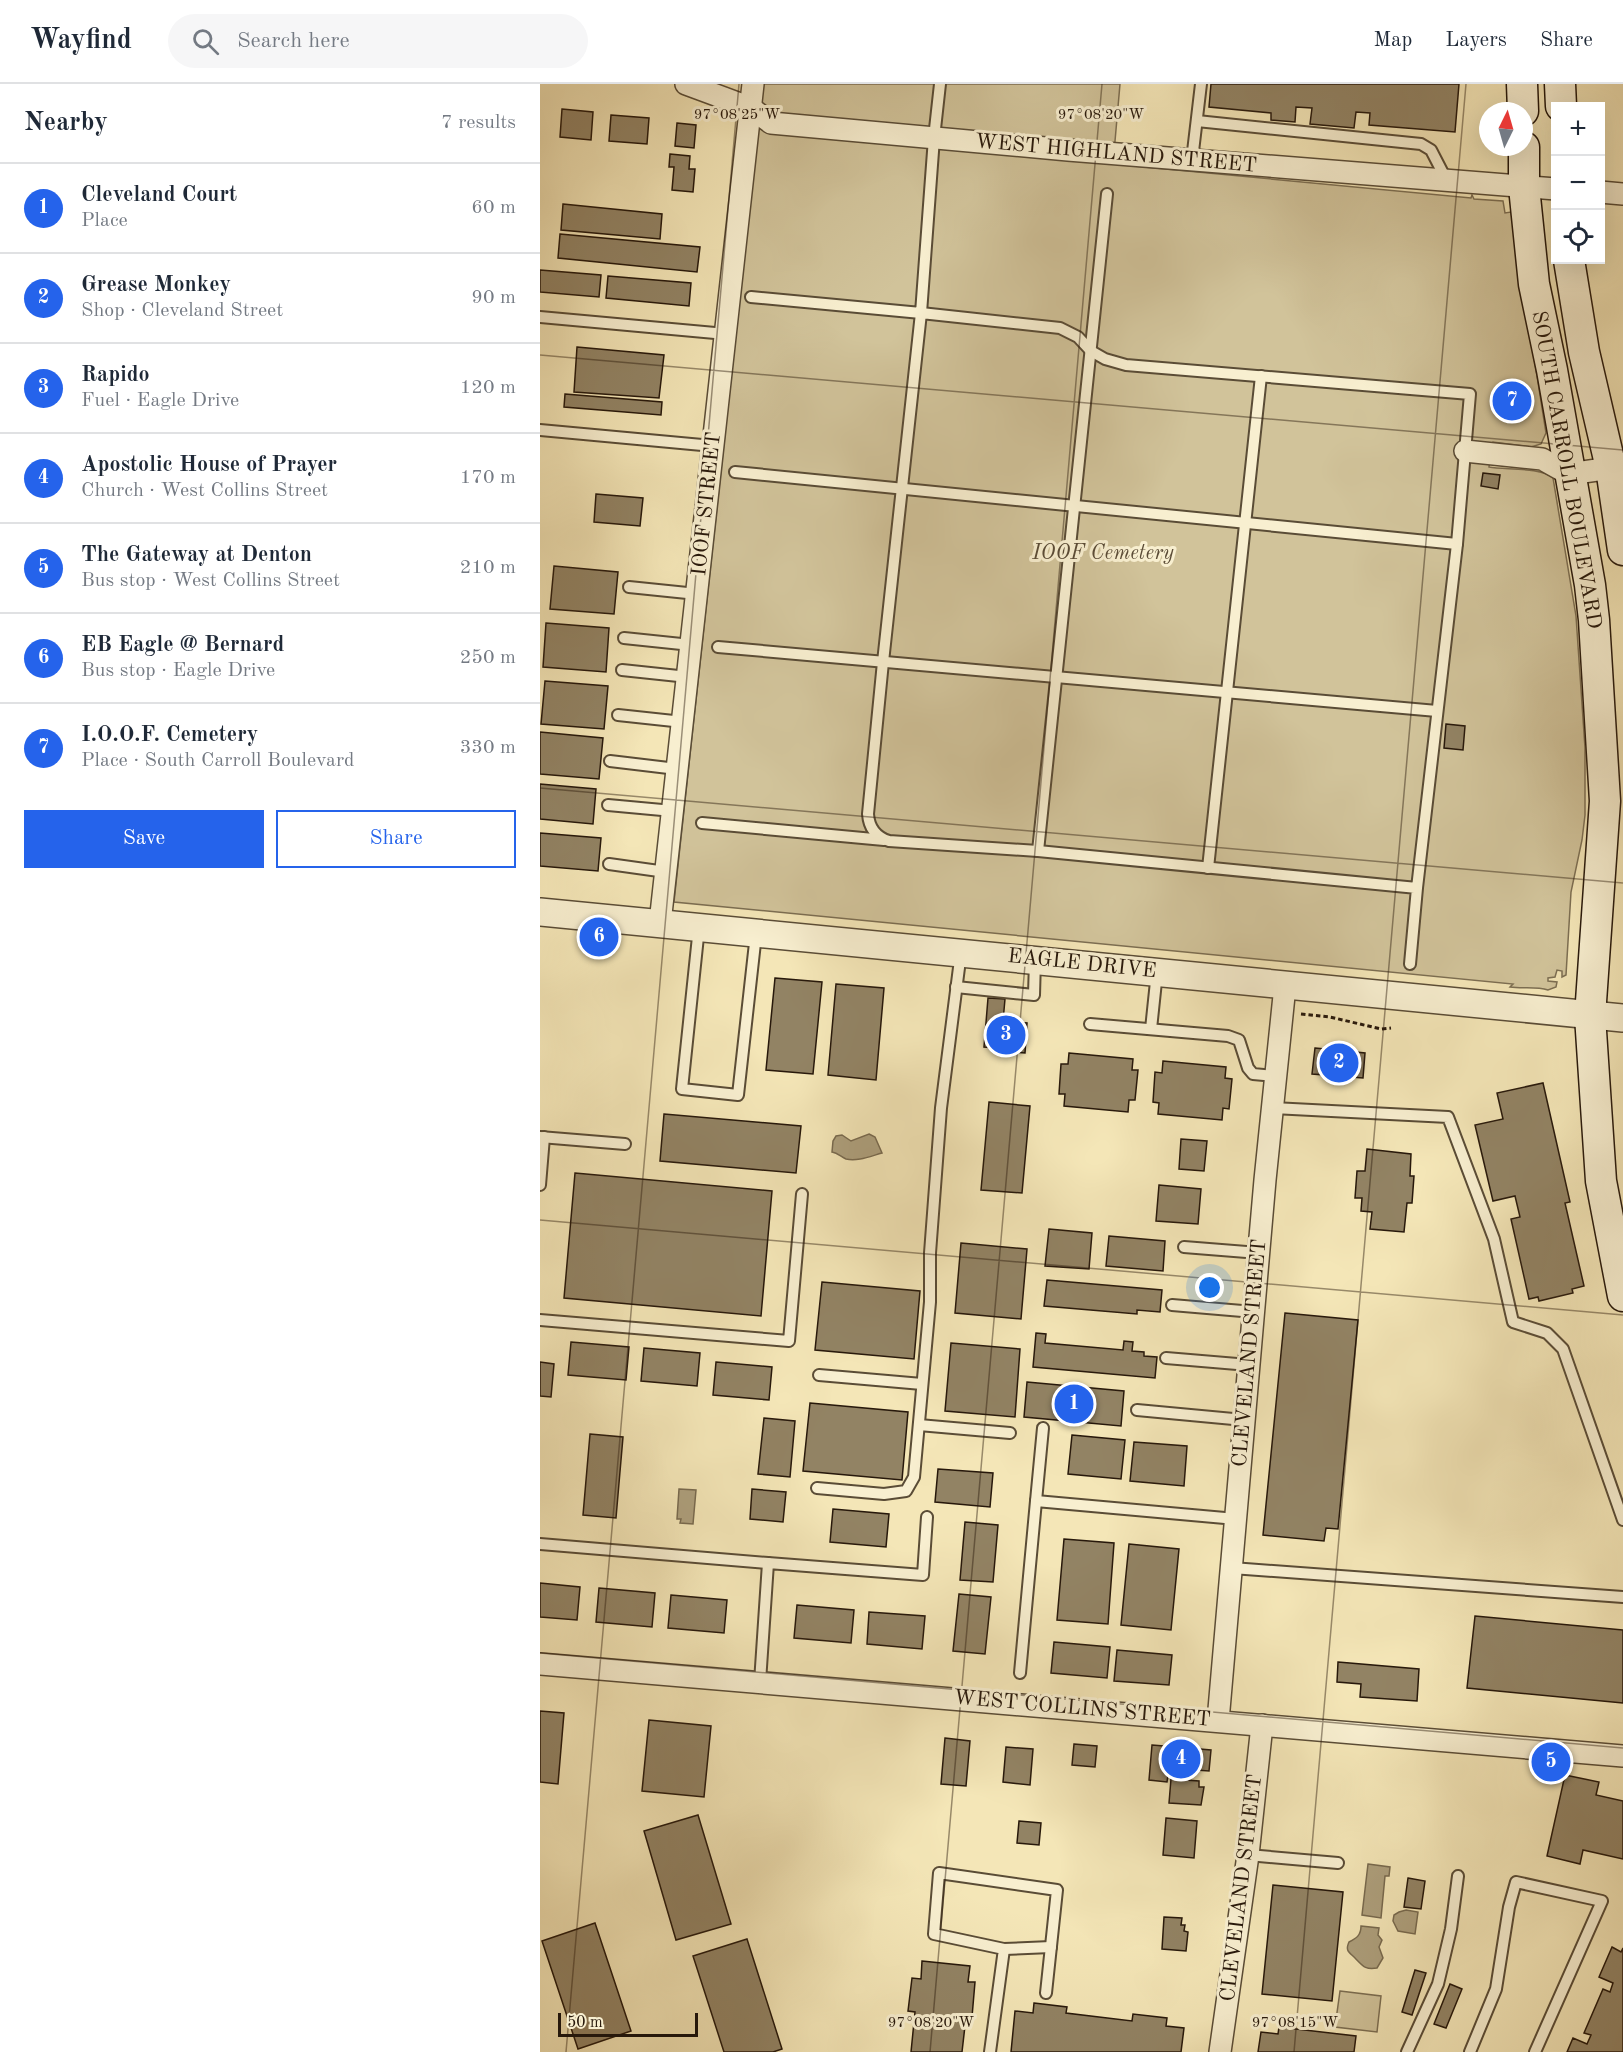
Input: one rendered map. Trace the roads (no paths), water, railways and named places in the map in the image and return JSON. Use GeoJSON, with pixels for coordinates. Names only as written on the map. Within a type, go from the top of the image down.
{"type":"FeatureCollection","features":[{"type":"Feature","properties":{"kind":"main road"},"geometry":{"type":"LineString","coordinates":[[1522,84],[1523,102]]}},
{"type":"Feature","properties":{"kind":"main road"},"geometry":{"type":"LineString","coordinates":[[1560,84],[1560,102]]}},
{"type":"Feature","properties":{"kind":"main road","name":"SOUTH CARROLL BOULEVARD"},"geometry":{"type":"LineString","coordinates":[[1524,156],[1524,187],[1534,284],[1552,370],[1590,585],[1594,620],[1605,801],[1590,1016],[1601,1180],[1623,1296]]}},
{"type":"Feature","properties":{"kind":"main road","name":"SOUTH CARROLL BOULEVARD"},"geometry":{"type":"LineString","coordinates":[[1570,264],[1584,352],[1617,469],[1623,550]]}},
{"type":"Feature","properties":{"kind":"street","name":"WEST HIGHLAND STREET"},"geometry":{"type":"LineString","coordinates":[[686,84],[751,108],[771,123],[1551,189]]}},
{"type":"Feature","properties":{"kind":"street","name":"IOOF STREET"},"geometry":{"type":"LineString","coordinates":[[660,923],[753,84]]}},
{"type":"Feature","properties":{"kind":"street"},"geometry":{"type":"LineString","coordinates":[[1605,192],[1623,193]]}},
{"type":"Feature","properties":{"kind":"street"},"geometry":{"type":"LineString","coordinates":[[1465,451],[1542,459],[1569,474],[1617,469]]}},
{"type":"Feature","properties":{"kind":"street","name":"EAGLE DRIVE"},"geometry":{"type":"LineString","coordinates":[[540,912],[1623,1018]]}},
{"type":"Feature","properties":{"kind":"street","name":"CLEVELAND STREET"},"geometry":{"type":"LineString","coordinates":[[1218,1721],[1285,986]]}},
{"type":"Feature","properties":{"kind":"street","name":"WEST COLLINS STREET"},"geometry":{"type":"LineString","coordinates":[[540,1664],[1623,1756]]}},
{"type":"Feature","properties":{"kind":"street","name":"CLEVELAND STREET"},"geometry":{"type":"LineString","coordinates":[[1220,2052],[1248,1855],[1262,1725]]}},
{"type":"Feature","properties":{"kind":"lane"},"geometry":{"type":"LineString","coordinates":[[884,840],[872,828],[868,814],[882,662],[921,314],[940,84]]}},
{"type":"Feature","properties":{"kind":"lane"},"geometry":{"type":"LineString","coordinates":[[1192,160],[1201,84]]}},
{"type":"Feature","properties":{"kind":"lane"},"geometry":{"type":"LineString","coordinates":[[1197,121],[1421,144],[1431,150],[1447,181]]}},
{"type":"Feature","properties":{"kind":"lane"},"geometry":{"type":"LineString","coordinates":[[1038,851],[1107,194]]}},
{"type":"Feature","properties":{"kind":"lane"},"geometry":{"type":"LineString","coordinates":[[751,297],[1060,328],[1078,338],[1091,351],[1105,359],[1126,365],[1470,394],[1457,544],[1410,964]]}},
{"type":"Feature","properties":{"kind":"lane"},"geometry":{"type":"LineString","coordinates":[[540,317],[726,334]]}},
{"type":"Feature","properties":{"kind":"lane"},"geometry":{"type":"LineString","coordinates":[[1208,868],[1261,376]]}},
{"type":"Feature","properties":{"kind":"lane"},"geometry":{"type":"LineString","coordinates":[[540,429],[713,446]]}},
{"type":"Feature","properties":{"kind":"lane"},"geometry":{"type":"LineString","coordinates":[[735,472],[1457,544]]}},
{"type":"Feature","properties":{"kind":"lane"},"geometry":{"type":"LineString","coordinates":[[629,587],[697,594]]}},
{"type":"Feature","properties":{"kind":"lane"},"geometry":{"type":"LineString","coordinates":[[624,638],[691,645]]}},
{"type":"Feature","properties":{"kind":"lane"},"geometry":{"type":"LineString","coordinates":[[718,647],[1437,711]]}},
{"type":"Feature","properties":{"kind":"lane"},"geometry":{"type":"LineString","coordinates":[[622,670],[688,677]]}},
{"type":"Feature","properties":{"kind":"lane"},"geometry":{"type":"LineString","coordinates":[[618,715],[683,722]]}},
{"type":"Feature","properties":{"kind":"lane"},"geometry":{"type":"LineString","coordinates":[[610,761],[677,769]]}},
{"type":"Feature","properties":{"kind":"lane"},"geometry":{"type":"LineString","coordinates":[[608,805],[673,811]]}},
{"type":"Feature","properties":{"kind":"lane"},"geometry":{"type":"LineString","coordinates":[[702,823],[884,840],[1038,851],[1417,888]]}},
{"type":"Feature","properties":{"kind":"lane"},"geometry":{"type":"LineString","coordinates":[[609,864],[666,872]]}},
{"type":"Feature","properties":{"kind":"lane"},"geometry":{"type":"LineString","coordinates":[[699,927],[682,1089],[738,1095],[756,932]]}},
{"type":"Feature","properties":{"kind":"lane"},"geometry":{"type":"LineString","coordinates":[[817,1488],[884,1494],[906,1491],[914,1477],[930,1302],[930,1253],[940,1120],[961,952]]}},
{"type":"Feature","properties":{"kind":"lane"},"geometry":{"type":"LineString","coordinates":[[956,987],[1034,995],[1035,959]]}},
{"type":"Feature","properties":{"kind":"lane"},"geometry":{"type":"LineString","coordinates":[[1151,1029],[1157,971]]}},
{"type":"Feature","properties":{"kind":"lane"},"geometry":{"type":"LineString","coordinates":[[1089,1024],[1228,1036],[1239,1040],[1248,1068],[1253,1074],[1276,1076]]}},
{"type":"Feature","properties":{"kind":"lane"},"geometry":{"type":"LineString","coordinates":[[1273,1107],[1449,1117],[1494,1239],[1513,1322],[1547,1333],[1563,1349],[1623,1520]]}},
{"type":"Feature","properties":{"kind":"lane"},"geometry":{"type":"LineString","coordinates":[[540,1185],[542,1137],[625,1144]]}},
{"type":"Feature","properties":{"kind":"lane"},"geometry":{"type":"LineString","coordinates":[[540,1320],[789,1341],[802,1194]]}},
{"type":"Feature","properties":{"kind":"lane"},"geometry":{"type":"LineString","coordinates":[[1184,1247],[1259,1253]]}},
{"type":"Feature","properties":{"kind":"lane"},"geometry":{"type":"LineString","coordinates":[[1172,1305],[1254,1312]]}},
{"type":"Feature","properties":{"kind":"lane"},"geometry":{"type":"LineString","coordinates":[[1166,1358],[1249,1365]]}},
{"type":"Feature","properties":{"kind":"lane"},"geometry":{"type":"LineString","coordinates":[[819,1375],[922,1384]]}},
{"type":"Feature","properties":{"kind":"lane"},"geometry":{"type":"LineString","coordinates":[[1137,1410],[1244,1420]]}},
{"type":"Feature","properties":{"kind":"lane"},"geometry":{"type":"LineString","coordinates":[[919,1425],[1010,1432]]}},
{"type":"Feature","properties":{"kind":"lane"},"geometry":{"type":"LineString","coordinates":[[1020,1673],[1043,1428]]}},
{"type":"Feature","properties":{"kind":"lane"},"geometry":{"type":"LineString","coordinates":[[1036,1501],[1236,1519]]}},
{"type":"Feature","properties":{"kind":"lane"},"geometry":{"type":"LineString","coordinates":[[540,1544],[923,1575],[927,1517]]}},
{"type":"Feature","properties":{"kind":"lane"},"geometry":{"type":"LineString","coordinates":[[759,1682],[768,1563]]}},
{"type":"Feature","properties":{"kind":"lane"},"geometry":{"type":"LineString","coordinates":[[1232,1568],[1623,1597]]}},
{"type":"Feature","properties":{"kind":"lane"},"geometry":{"type":"LineString","coordinates":[[1248,1855],[1338,1863]]}},
{"type":"Feature","properties":{"kind":"lane"},"geometry":{"type":"LineString","coordinates":[[1046,1993],[1051,1947],[1057,1890],[939,1873],[934,1934],[1004,1948],[1051,1947]]}},
{"type":"Feature","properties":{"kind":"lane"},"geometry":{"type":"LineString","coordinates":[[1407,2052],[1438,1984],[1458,1876]]}},
{"type":"Feature","properties":{"kind":"lane"},"geometry":{"type":"LineString","coordinates":[[1470,2052],[1496,1989],[1509,1907],[1516,1882],[1602,1901],[1535,2052]]}},
{"type":"Feature","properties":{"kind":"lane"},"geometry":{"type":"LineString","coordinates":[[990,2052],[1004,1948]]}},
{"type":"Feature","properties":{"kind":"place","name":"I.O.O.F. Cemetery"},"geometry":{"type":"Point","coordinates":[1512,401]}},
{"type":"Feature","properties":{"kind":"place","name":"EB Eagle @ Bernard"},"geometry":{"type":"Point","coordinates":[599,937]}},
{"type":"Feature","properties":{"kind":"place","name":"Rapido"},"geometry":{"type":"Point","coordinates":[1006,1035]}},
{"type":"Feature","properties":{"kind":"place","name":"Grease Monkey"},"geometry":{"type":"Point","coordinates":[1339,1063]}},
{"type":"Feature","properties":{"kind":"place","name":"Cleveland Court"},"geometry":{"type":"Point","coordinates":[1074,1404]}},
{"type":"Feature","properties":{"kind":"place","name":"Apostolic House of Prayer"},"geometry":{"type":"Point","coordinates":[1181,1759]}},
{"type":"Feature","properties":{"kind":"place","name":"The Gateway at Denton"},"geometry":{"type":"Point","coordinates":[1551,1762]}},
{"type":"Feature","properties":{"kind":"park label","name":"IOOF Cemetery"},"geometry":{"type":"Point","coordinates":[1103,553]}}]}
